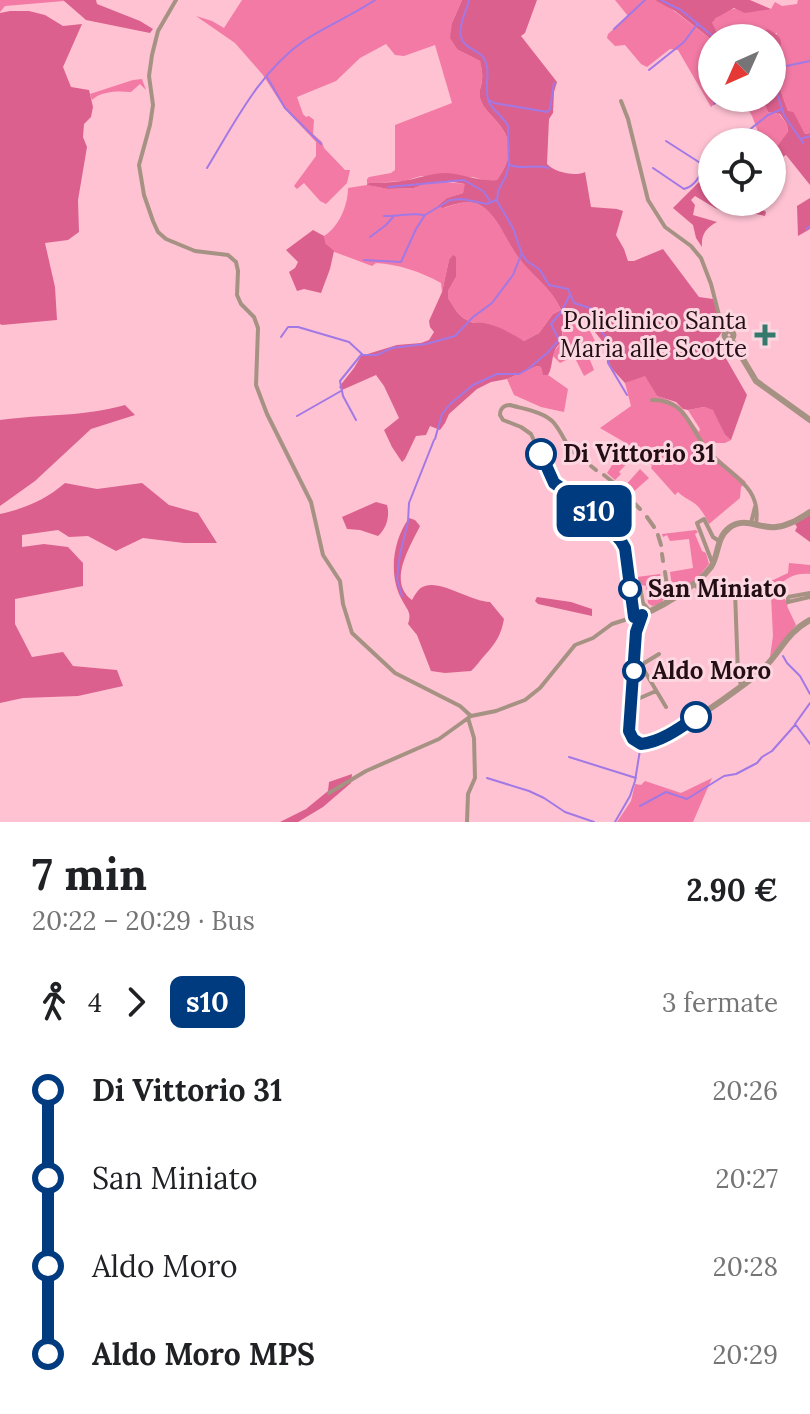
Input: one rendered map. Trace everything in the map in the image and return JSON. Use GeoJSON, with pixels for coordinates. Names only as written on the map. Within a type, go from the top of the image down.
{"type":"FeatureCollection","features":[{"type":"Feature","properties":{"kind":"street"},"geometry":{"type":"LineString","coordinates":[[176,0],[158,31],[152,55],[149,76],[153,105],[139,165],[144,195],[153,221],[166,239],[195,251],[228,255],[236,262],[237,295],[254,317],[258,328],[256,385],[311,502],[323,555],[340,581],[352,633],[395,673],[462,707],[470,717],[475,778],[468,794],[467,822]]}},
{"type":"Feature","properties":{"kind":"street"},"geometry":{"type":"LineString","coordinates":[[621,101],[648,200],[665,227],[691,246],[701,258],[726,338],[731,339],[756,381],[810,420]]}},
{"type":"Feature","properties":{"kind":"street"},"geometry":{"type":"LineString","coordinates":[[652,400],[670,403],[683,412],[710,454],[749,488],[757,514],[754,523]]}},
{"type":"Feature","properties":{"kind":"street"},"geometry":{"type":"LineString","coordinates":[[583,460],[570,451],[548,418],[510,405],[500,411],[503,420],[523,428],[532,436],[554,483],[592,508],[621,541],[625,550],[636,632],[630,734],[636,741],[644,744],[683,726],[763,668],[792,632],[810,620]]}},
{"type":"Feature","properties":{"kind":"street"},"geometry":{"type":"LineString","coordinates":[[591,466],[596,470]]}},
{"type":"Feature","properties":{"kind":"street"},"geometry":{"type":"LineString","coordinates":[[604,475],[614,483]]}},
{"type":"Feature","properties":{"kind":"street"},"geometry":{"type":"LineString","coordinates":[[621,489],[629,497]]}},
{"type":"Feature","properties":{"kind":"street"},"geometry":{"type":"LineString","coordinates":[[635,504],[640,509]]}},
{"type":"Feature","properties":{"kind":"street"},"geometry":{"type":"LineString","coordinates":[[712,554],[732,526],[754,523],[779,527],[810,512]]}},
{"type":"Feature","properties":{"kind":"street"},"geometry":{"type":"LineString","coordinates":[[647,517],[654,527]]}},
{"type":"Feature","properties":{"kind":"street"},"geometry":{"type":"LineString","coordinates":[[329,793],[366,771],[439,739],[470,717],[525,700],[540,688],[575,645],[593,638],[612,624],[650,611],[693,584],[713,563],[712,554],[697,523],[704,519],[713,537],[719,541]]}},
{"type":"Feature","properties":{"kind":"street"},"geometry":{"type":"LineString","coordinates":[[658,535],[661,545]]}},
{"type":"Feature","properties":{"kind":"street"},"geometry":{"type":"LineString","coordinates":[[665,572],[669,600]]}},
{"type":"Feature","properties":{"kind":"street"},"geometry":{"type":"LineString","coordinates":[[629,581],[639,582],[643,603],[650,611]]}},
{"type":"Feature","properties":{"kind":"street"},"geometry":{"type":"LineString","coordinates":[[693,584],[705,592],[735,592],[741,685]]}},
{"type":"Feature","properties":{"kind":"street"},"geometry":{"type":"LineString","coordinates":[[810,595],[791,602],[787,598],[810,595]]}},
{"type":"Feature","properties":{"kind":"street"},"geometry":{"type":"LineString","coordinates":[[636,632],[642,615]]}},
{"type":"Feature","properties":{"kind":"street"},"geometry":{"type":"LineString","coordinates":[[659,654],[641,665],[666,707]]}},
{"type":"Feature","properties":{"kind":"street"},"geometry":{"type":"LineString","coordinates":[[633,698],[642,698],[656,691]]}},
{"type":"Feature","properties":{"kind":"shaded area"},"geometry":{"type":"Polygon","coordinates":[[[0,0],[64,1],[5,6],[0,12],[0,0]]]}},
{"type":"Feature","properties":{"kind":"shaded area"},"geometry":{"type":"Polygon","coordinates":[[[63,0],[96,0],[97,4],[153,29],[150,33],[86,20],[63,0]]]}},
{"type":"Feature","properties":{"kind":"shaded area"},"geometry":{"type":"Polygon","coordinates":[[[242,0],[462,0],[452,23],[458,50],[480,61],[480,98],[507,138],[509,152],[505,165],[497,180],[421,176],[368,185],[388,189],[414,188],[427,183],[466,184],[463,193],[447,198],[444,208],[471,202],[486,209],[514,251],[557,301],[561,310],[553,314],[539,333],[524,341],[492,325],[473,323],[463,318],[448,298],[448,291],[456,277],[456,258],[449,260],[442,292],[441,283],[426,275],[392,265],[376,263],[372,266],[332,251],[326,244],[324,236],[342,215],[348,188],[367,185],[369,177],[395,170],[395,125],[452,103],[435,45],[404,56],[395,55],[386,44],[360,58],[336,81],[297,97],[303,114],[314,120],[313,134],[345,170],[350,170],[347,183],[326,204],[304,183],[297,189],[294,186],[316,156],[316,142],[284,108],[263,75],[235,43],[196,16],[224,28],[242,0]]]}},
{"type":"Feature","properties":{"kind":"shaded area"},"geometry":{"type":"Polygon","coordinates":[[[462,0],[537,0],[525,33],[521,36],[557,82],[553,113],[549,119],[547,164],[565,173],[585,172],[591,207],[623,211],[616,235],[628,261],[663,249],[699,297],[713,299],[723,330],[716,341],[747,395],[731,440],[725,435],[713,410],[704,407],[683,409],[676,402],[657,396],[645,376],[625,383],[609,363],[603,342],[582,316],[569,317],[564,324],[548,375],[543,375],[541,367],[537,366],[477,389],[449,414],[440,430],[430,426],[426,435],[416,436],[402,462],[384,430],[399,418],[376,375],[342,390],[339,387],[361,356],[397,345],[429,340],[434,332],[429,321],[453,255],[456,257],[456,277],[448,291],[448,298],[463,318],[473,323],[492,325],[524,341],[539,333],[553,314],[561,310],[557,301],[519,259],[486,209],[471,202],[443,208],[438,206],[447,198],[463,193],[465,184],[447,181],[414,188],[388,189],[367,185],[446,173],[497,180],[505,165],[509,152],[507,138],[480,98],[480,61],[458,50],[450,38],[452,23],[462,0]]]}},
{"type":"Feature","properties":{"kind":"shaded area"},"geometry":{"type":"Polygon","coordinates":[[[615,0],[655,0],[698,29],[698,85],[678,50],[670,49],[647,67],[625,45],[615,46],[607,38],[608,34],[628,16],[615,0]]]}},
{"type":"Feature","properties":{"kind":"shaded area"},"geometry":{"type":"Polygon","coordinates":[[[655,0],[750,0],[771,9],[745,13],[734,8],[716,18],[713,24],[698,24],[698,29],[655,0]]]}},
{"type":"Feature","properties":{"kind":"shaded area"},"geometry":{"type":"Polygon","coordinates":[[[798,0],[810,0],[810,133],[805,134],[786,106],[786,24],[711,24],[731,10],[771,9],[775,2],[782,6],[797,4],[798,0]]]}},
{"type":"Feature","properties":{"kind":"shaded area"},"geometry":{"type":"Polygon","coordinates":[[[10,11],[45,15],[63,26],[82,24],[63,67],[71,87],[89,90],[93,107],[91,117],[84,124],[83,137],[87,147],[78,200],[79,232],[68,240],[45,243],[55,287],[57,320],[2,325],[0,13],[10,11]]]}},
{"type":"Feature","properties":{"kind":"shaded area"},"geometry":{"type":"Polygon","coordinates":[[[142,79],[146,90],[140,84],[131,92],[105,93],[92,100],[90,94],[142,79]]]}},
{"type":"Feature","properties":{"kind":"shaded area"},"geometry":{"type":"Polygon","coordinates":[[[786,106],[805,134],[810,133],[810,185],[786,155],[787,124],[780,114],[768,112],[786,112],[786,106]]]}},
{"type":"Feature","properties":{"kind":"shaded area"},"geometry":{"type":"Polygon","coordinates":[[[750,112],[779,114],[787,124],[788,133],[786,136],[786,128],[757,128],[750,112]]]}},
{"type":"Feature","properties":{"kind":"shaded area"},"geometry":{"type":"Polygon","coordinates":[[[698,183],[698,198],[695,196],[691,200],[695,205],[693,215],[717,222],[705,232],[702,247],[693,225],[673,208],[698,183]]]}},
{"type":"Feature","properties":{"kind":"shaded area"},"geometry":{"type":"Polygon","coordinates":[[[810,198],[810,229],[798,236],[797,206],[810,198]]]}},
{"type":"Feature","properties":{"kind":"shaded area"},"geometry":{"type":"Polygon","coordinates":[[[313,230],[324,236],[326,244],[334,251],[321,293],[304,289],[297,291],[289,272],[298,262],[286,250],[313,230]]]}},
{"type":"Feature","properties":{"kind":"shaded area"},"geometry":{"type":"Polygon","coordinates":[[[566,320],[589,329],[597,345],[588,355],[594,370],[584,376],[574,356],[560,363],[553,356],[561,342],[566,320]]]}},
{"type":"Feature","properties":{"kind":"shaded area"},"geometry":{"type":"Polygon","coordinates":[[[541,367],[543,374],[568,389],[564,412],[541,407],[514,395],[507,379],[541,367]]]}},
{"type":"Feature","properties":{"kind":"shaded area"},"geometry":{"type":"Polygon","coordinates":[[[645,375],[657,396],[678,405],[699,432],[688,410],[704,407],[714,410],[725,435],[731,440],[705,443],[746,482],[741,487],[740,498],[709,524],[696,505],[678,492],[675,495],[651,468],[650,457],[600,428],[631,406],[625,383],[645,375]]]}},
{"type":"Feature","properties":{"kind":"shaded area"},"geometry":{"type":"Polygon","coordinates":[[[125,405],[135,415],[91,429],[35,481],[0,506],[0,420],[79,413],[125,405]]]}},
{"type":"Feature","properties":{"kind":"shaded area"},"geometry":{"type":"Polygon","coordinates":[[[627,455],[631,459],[615,480],[607,473],[618,456],[622,459],[627,455]]]}},
{"type":"Feature","properties":{"kind":"shaded area"},"geometry":{"type":"Polygon","coordinates":[[[640,469],[649,478],[631,494],[624,487],[640,469]]]}},
{"type":"Feature","properties":{"kind":"shaded area"},"geometry":{"type":"Polygon","coordinates":[[[65,483],[97,489],[142,483],[169,505],[198,513],[217,543],[143,538],[116,551],[88,536],[69,537],[58,530],[22,535],[22,547],[44,544],[68,547],[83,563],[83,586],[15,599],[15,624],[32,657],[63,652],[73,666],[117,670],[123,686],[78,696],[23,698],[0,703],[0,514],[35,503],[65,483]]]}},
{"type":"Feature","properties":{"kind":"shaded area"},"geometry":{"type":"Polygon","coordinates":[[[376,502],[387,505],[388,513],[386,525],[378,536],[347,529],[342,517],[376,502]]]}},
{"type":"Feature","properties":{"kind":"shaded area"},"geometry":{"type":"Polygon","coordinates":[[[810,515],[810,542],[795,531],[795,524],[810,515]]]}},
{"type":"Feature","properties":{"kind":"shaded area"},"geometry":{"type":"Polygon","coordinates":[[[409,518],[420,526],[403,564],[401,584],[405,593],[412,600],[423,587],[439,586],[490,602],[504,619],[495,643],[471,671],[431,671],[417,635],[408,624],[409,614],[395,580],[394,558],[399,537],[409,518]]]}},
{"type":"Feature","properties":{"kind":"shaded area"},"geometry":{"type":"Polygon","coordinates":[[[696,530],[709,564],[693,582],[673,593],[670,572],[693,568],[689,539],[670,541],[667,535],[663,537],[662,534],[696,530]]]}},
{"type":"Feature","properties":{"kind":"shaded area"},"geometry":{"type":"Polygon","coordinates":[[[789,563],[810,565],[810,574],[792,576],[777,587],[796,625],[770,657],[773,636],[769,582],[788,573],[789,563]]]}},
{"type":"Feature","properties":{"kind":"shaded area"},"geometry":{"type":"Polygon","coordinates":[[[660,574],[666,596],[652,606],[648,603],[646,586],[637,577],[660,574]]]}},
{"type":"Feature","properties":{"kind":"shaded area"},"geometry":{"type":"Polygon","coordinates":[[[537,597],[592,609],[592,616],[538,604],[535,601],[537,597]]]}},
{"type":"Feature","properties":{"kind":"shaded area"},"geometry":{"type":"Polygon","coordinates":[[[352,774],[351,783],[323,807],[298,822],[280,822],[306,809],[328,791],[329,782],[352,774]]]}},
{"type":"Feature","properties":{"kind":"shaded area"},"geometry":{"type":"Polygon","coordinates":[[[712,778],[693,822],[617,822],[631,801],[635,784],[641,785],[645,781],[681,793],[712,778]]]}},
{"type":"Feature","properties":{"kind":"waterway"},"geometry":{"type":"LineString","coordinates":[[207,168],[238,115],[275,67],[305,40],[375,0]]}},
{"type":"Feature","properties":{"kind":"waterway"},"geometry":{"type":"LineString","coordinates":[[469,0],[461,37],[465,44],[484,58],[489,102],[508,126],[509,165],[497,201],[527,261],[540,270],[549,285],[568,289],[574,303],[593,309],[599,328],[607,339],[608,363],[627,395]]}},
{"type":"Feature","properties":{"kind":"waterway"},"geometry":{"type":"LineString","coordinates":[[614,29],[645,0]]}},
{"type":"Feature","properties":{"kind":"waterway"},"geometry":{"type":"LineString","coordinates":[[661,0],[681,10],[698,24]]}},
{"type":"Feature","properties":{"kind":"waterway"},"geometry":{"type":"LineString","coordinates":[[649,70],[684,42],[698,23]]}},
{"type":"Feature","properties":{"kind":"waterway"},"geometry":{"type":"LineString","coordinates":[[786,66],[810,61]]}},
{"type":"Feature","properties":{"kind":"waterway"},"geometry":{"type":"LineString","coordinates":[[267,77],[285,108],[321,144]]}},
{"type":"Feature","properties":{"kind":"waterway"},"geometry":{"type":"LineString","coordinates":[[489,100],[547,112],[554,83]]}},
{"type":"Feature","properties":{"kind":"waterway"},"geometry":{"type":"LineString","coordinates":[[752,128],[775,112]]}},
{"type":"Feature","properties":{"kind":"waterway"},"geometry":{"type":"LineString","coordinates":[[783,112],[803,143]]}},
{"type":"Feature","properties":{"kind":"waterway"},"geometry":{"type":"LineString","coordinates":[[800,139],[810,136]]}},
{"type":"Feature","properties":{"kind":"waterway"},"geometry":{"type":"LineString","coordinates":[[666,141],[698,162]]}},
{"type":"Feature","properties":{"kind":"waterway"},"geometry":{"type":"LineString","coordinates":[[510,165],[548,168]]}},
{"type":"Feature","properties":{"kind":"waterway"},"geometry":{"type":"LineString","coordinates":[[653,168],[684,189],[698,177]]}},
{"type":"Feature","properties":{"kind":"waterway"},"geometry":{"type":"LineString","coordinates":[[388,187],[464,180],[483,191],[490,201]]}},
{"type":"Feature","properties":{"kind":"waterway"},"geometry":{"type":"LineString","coordinates":[[364,260],[401,262],[425,215],[450,200],[487,204],[496,200]]}},
{"type":"Feature","properties":{"kind":"waterway"},"geometry":{"type":"LineString","coordinates":[[384,216],[423,215]]}},
{"type":"Feature","properties":{"kind":"waterway"},"geometry":{"type":"LineString","coordinates":[[370,237],[393,217]]}},
{"type":"Feature","properties":{"kind":"waterway"},"geometry":{"type":"LineString","coordinates":[[806,229],[810,226]]}},
{"type":"Feature","properties":{"kind":"waterway"},"geometry":{"type":"LineString","coordinates":[[356,420],[343,396],[340,381],[361,355],[377,355],[392,348],[426,344],[455,336],[492,303],[513,275],[521,255]]}},
{"type":"Feature","properties":{"kind":"waterway"},"geometry":{"type":"LineString","coordinates":[[548,352],[559,340],[551,324],[570,295]]}},
{"type":"Feature","properties":{"kind":"waterway"},"geometry":{"type":"LineString","coordinates":[[281,337],[288,327],[298,327],[349,342],[362,354]]}},
{"type":"Feature","properties":{"kind":"waterway"},"geometry":{"type":"LineString","coordinates":[[435,439],[442,414],[473,385],[497,374],[519,374],[547,353]]}},
{"type":"Feature","properties":{"kind":"waterway"},"geometry":{"type":"LineString","coordinates":[[297,416],[341,391]]}},
{"type":"Feature","properties":{"kind":"waterway"},"geometry":{"type":"LineString","coordinates":[[402,596],[397,579],[409,503],[434,440]]}},
{"type":"Feature","properties":{"kind":"waterway"},"geometry":{"type":"LineString","coordinates":[[783,656],[810,694]]}},
{"type":"Feature","properties":{"kind":"waterway"},"geometry":{"type":"LineString","coordinates":[[810,703],[795,724],[810,744]]}},
{"type":"Feature","properties":{"kind":"waterway"},"geometry":{"type":"LineString","coordinates":[[640,806],[666,792],[687,799],[724,776],[736,774],[772,751],[795,725]]}},
{"type":"Feature","properties":{"kind":"waterway"},"geometry":{"type":"LineString","coordinates":[[615,822],[630,796],[640,750]]}},
{"type":"Feature","properties":{"kind":"waterway"},"geometry":{"type":"LineString","coordinates":[[569,757],[636,778]]}},
{"type":"Feature","properties":{"kind":"waterway"},"geometry":{"type":"LineString","coordinates":[[487,778],[529,791],[565,812],[594,822]]}},
{"type":"Feature","properties":{"kind":"bus line","name":"s10"},"geometry":{"type":"LineString","coordinates":[[541,454],[554,483],[593,510],[625,548],[634,617],[642,615],[636,632],[629,731],[632,737],[641,744],[652,742],[696,717]]}},
{"type":"Feature","properties":{"kind":"place","name":"Policlinico Santa Maria alle Scotte"},"geometry":{"type":"Point","coordinates":[765,335]}},
{"type":"Feature","properties":{"kind":"place","name":"Di Vittorio 31"},"geometry":{"type":"Point","coordinates":[541,454]}},
{"type":"Feature","properties":{"kind":"place","name":"San Miniato"},"geometry":{"type":"Point","coordinates":[630,589]}},
{"type":"Feature","properties":{"kind":"place","name":"Aldo Moro"},"geometry":{"type":"Point","coordinates":[634,671]}}]}
